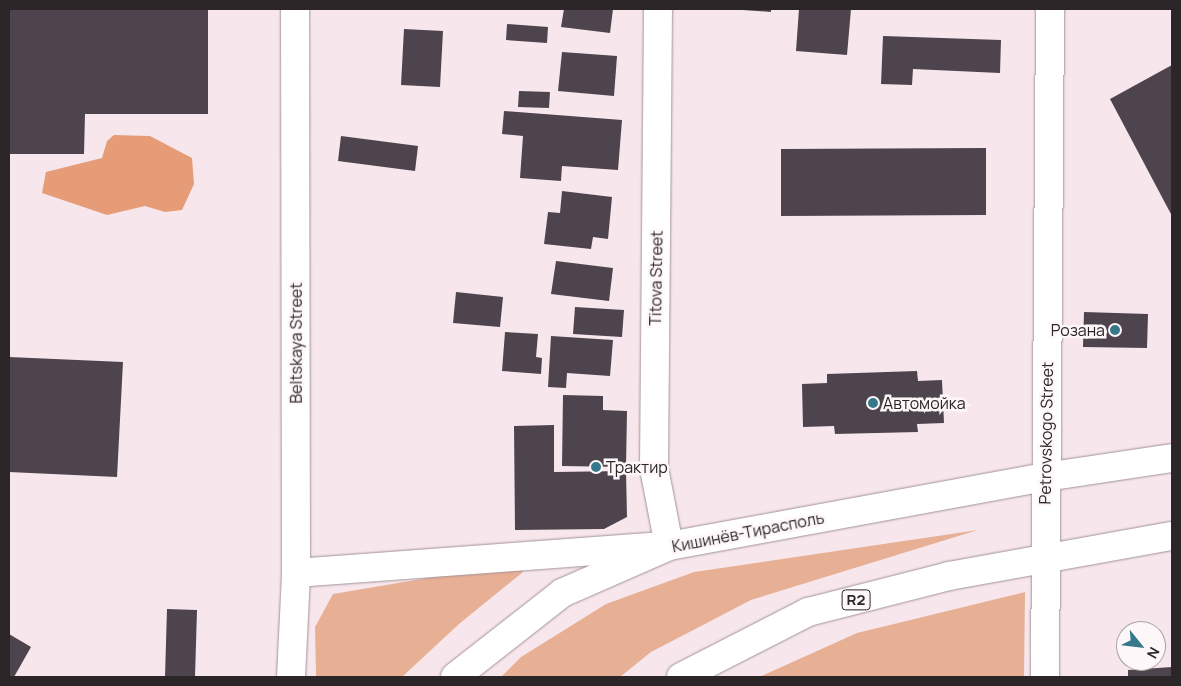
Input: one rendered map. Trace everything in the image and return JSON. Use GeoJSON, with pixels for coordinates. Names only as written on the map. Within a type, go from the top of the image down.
{"type":"FeatureCollection","features":[{"type":"Feature","properties":{"kind":"street","name":"Beltskaya Street"},"geometry":{"type":"LineString","coordinates":[[291,677],[296,573],[295,9]]}},
{"type":"Feature","properties":{"kind":"street","name":"Titova Street"},"geometry":{"type":"LineString","coordinates":[[658,9],[654,468],[670,546]]}},
{"type":"Feature","properties":{"kind":"street","name":"Petrovskogo Street"},"geometry":{"type":"LineString","coordinates":[[1045,677],[1050,9]]}},
{"type":"Feature","properties":{"kind":"street","name":"Кишинёв-Тирасполь"},"geometry":{"type":"LineString","coordinates":[[455,677],[562,593],[670,546],[1045,477],[1172,458]]}},
{"type":"Feature","properties":{"kind":"street","name":"R2"},"geometry":{"type":"LineString","coordinates":[[681,677],[808,612],[949,576],[1172,536]]}},
{"type":"Feature","properties":{"kind":"street"},"geometry":{"type":"LineString","coordinates":[[296,573],[670,546]]}},
{"type":"Feature","properties":{"kind":"shaded area"},"geometry":{"type":"Polygon","coordinates":[[[114,135],[150,136],[192,158],[194,184],[182,210],[165,212],[145,206],[107,215],[42,193],[46,172],[102,158],[107,141],[114,135]]]}},
{"type":"Feature","properties":{"kind":"shaded area"},"geometry":{"type":"Polygon","coordinates":[[[978,530],[751,600],[651,652],[620,677],[501,677],[521,657],[606,604],[694,572],[978,530]]]}},
{"type":"Feature","properties":{"kind":"shaded area"},"geometry":{"type":"Polygon","coordinates":[[[516,563],[523,572],[459,624],[402,677],[316,677],[315,627],[333,594],[516,563]]]}},
{"type":"Feature","properties":{"kind":"shaded area"},"geometry":{"type":"Polygon","coordinates":[[[1025,592],[1024,677],[759,677],[857,633],[1025,592]]]}},
{"type":"Feature","properties":{"kind":"building"},"geometry":{"type":"Polygon","coordinates":[[[9,9],[208,9],[208,114],[85,114],[84,154],[9,154],[9,9]]]}},
{"type":"Feature","properties":{"kind":"building"},"geometry":{"type":"Polygon","coordinates":[[[564,9],[613,9],[610,33],[561,27],[564,9]]]}},
{"type":"Feature","properties":{"kind":"building"},"geometry":{"type":"Polygon","coordinates":[[[728,9],[771,9],[771,12],[728,9]]]}},
{"type":"Feature","properties":{"kind":"building"},"geometry":{"type":"Polygon","coordinates":[[[799,9],[851,9],[847,55],[796,51],[799,9]]]}},
{"type":"Feature","properties":{"kind":"building"},"geometry":{"type":"Polygon","coordinates":[[[507,24],[548,27],[547,43],[506,40],[507,24]]]}},
{"type":"Feature","properties":{"kind":"building"},"geometry":{"type":"Polygon","coordinates":[[[404,29],[443,31],[440,87],[401,85],[404,29]]]}},
{"type":"Feature","properties":{"kind":"building"},"geometry":{"type":"Polygon","coordinates":[[[883,36],[1001,40],[1000,73],[913,69],[912,85],[881,84],[883,36]]]}},
{"type":"Feature","properties":{"kind":"building"},"geometry":{"type":"Polygon","coordinates":[[[562,52],[617,56],[614,96],[558,91],[562,52]]]}},
{"type":"Feature","properties":{"kind":"building"},"geometry":{"type":"Polygon","coordinates":[[[1172,65],[1172,216],[1110,99],[1172,65]]]}},
{"type":"Feature","properties":{"kind":"building"},"geometry":{"type":"Polygon","coordinates":[[[519,91],[550,92],[549,108],[518,107],[519,91]]]}},
{"type":"Feature","properties":{"kind":"building"},"geometry":{"type":"Polygon","coordinates":[[[504,111],[622,120],[618,170],[562,166],[561,181],[520,178],[523,136],[502,134],[504,111]]]}},
{"type":"Feature","properties":{"kind":"building"},"geometry":{"type":"Polygon","coordinates":[[[341,136],[418,146],[415,171],[338,161],[341,136]]]}},
{"type":"Feature","properties":{"kind":"building"},"geometry":{"type":"Polygon","coordinates":[[[986,148],[986,215],[781,216],[781,149],[986,148]]]}},
{"type":"Feature","properties":{"kind":"building"},"geometry":{"type":"Polygon","coordinates":[[[562,191],[612,197],[608,239],[593,237],[591,249],[544,244],[548,212],[560,213],[562,191]]]}},
{"type":"Feature","properties":{"kind":"building"},"geometry":{"type":"Polygon","coordinates":[[[556,261],[613,268],[609,301],[551,294],[556,261]]]}},
{"type":"Feature","properties":{"kind":"building"},"geometry":{"type":"Polygon","coordinates":[[[456,292],[503,297],[500,327],[453,323],[456,292]]]}},
{"type":"Feature","properties":{"kind":"building"},"geometry":{"type":"Polygon","coordinates":[[[575,307],[624,310],[622,337],[573,334],[575,307]]]}},
{"type":"Feature","properties":{"kind":"building","name":"Розана"},"geometry":{"type":"Polygon","coordinates":[[[1084,312],[1148,314],[1147,348],[1083,347],[1084,312]]]}},
{"type":"Feature","properties":{"kind":"building"},"geometry":{"type":"Polygon","coordinates":[[[505,332],[538,334],[536,357],[542,358],[541,374],[502,371],[505,332]]]}},
{"type":"Feature","properties":{"kind":"building"},"geometry":{"type":"Polygon","coordinates":[[[551,336],[613,340],[610,376],[567,373],[566,388],[548,387],[551,336]]]}},
{"type":"Feature","properties":{"kind":"building"},"geometry":{"type":"Polygon","coordinates":[[[9,357],[123,362],[117,477],[9,472],[9,357]]]}},
{"type":"Feature","properties":{"kind":"building","name":"Автомойка"},"geometry":{"type":"Polygon","coordinates":[[[917,371],[918,381],[942,380],[944,423],[917,424],[918,432],[835,434],[834,426],[803,427],[802,384],[827,383],[827,374],[917,371]]]}},
{"type":"Feature","properties":{"kind":"building"},"geometry":{"type":"Polygon","coordinates":[[[563,395],[603,396],[603,410],[627,411],[626,467],[562,466],[563,395]]]}},
{"type":"Feature","properties":{"kind":"building"},"geometry":{"type":"Polygon","coordinates":[[[554,425],[554,472],[626,471],[627,517],[604,529],[515,530],[514,426],[554,425]]]}},
{"type":"Feature","properties":{"kind":"building"},"geometry":{"type":"Polygon","coordinates":[[[167,609],[197,610],[195,677],[165,677],[167,609]]]}},
{"type":"Feature","properties":{"kind":"building"},"geometry":{"type":"Polygon","coordinates":[[[9,634],[31,647],[14,677],[9,677],[9,634]]]}},
{"type":"Feature","properties":{"kind":"building"},"geometry":{"type":"Polygon","coordinates":[[[1166,667],[1172,667],[1172,677],[1128,677],[1128,671],[1166,671],[1166,667]]]}},
{"type":"Feature","properties":{"kind":"place","name":"Розана"},"geometry":{"type":"Point","coordinates":[1115,330]}},
{"type":"Feature","properties":{"kind":"place","name":"Автомойка"},"geometry":{"type":"Point","coordinates":[873,403]}},
{"type":"Feature","properties":{"kind":"place","name":"Трактир"},"geometry":{"type":"Point","coordinates":[596,467]}}]}
